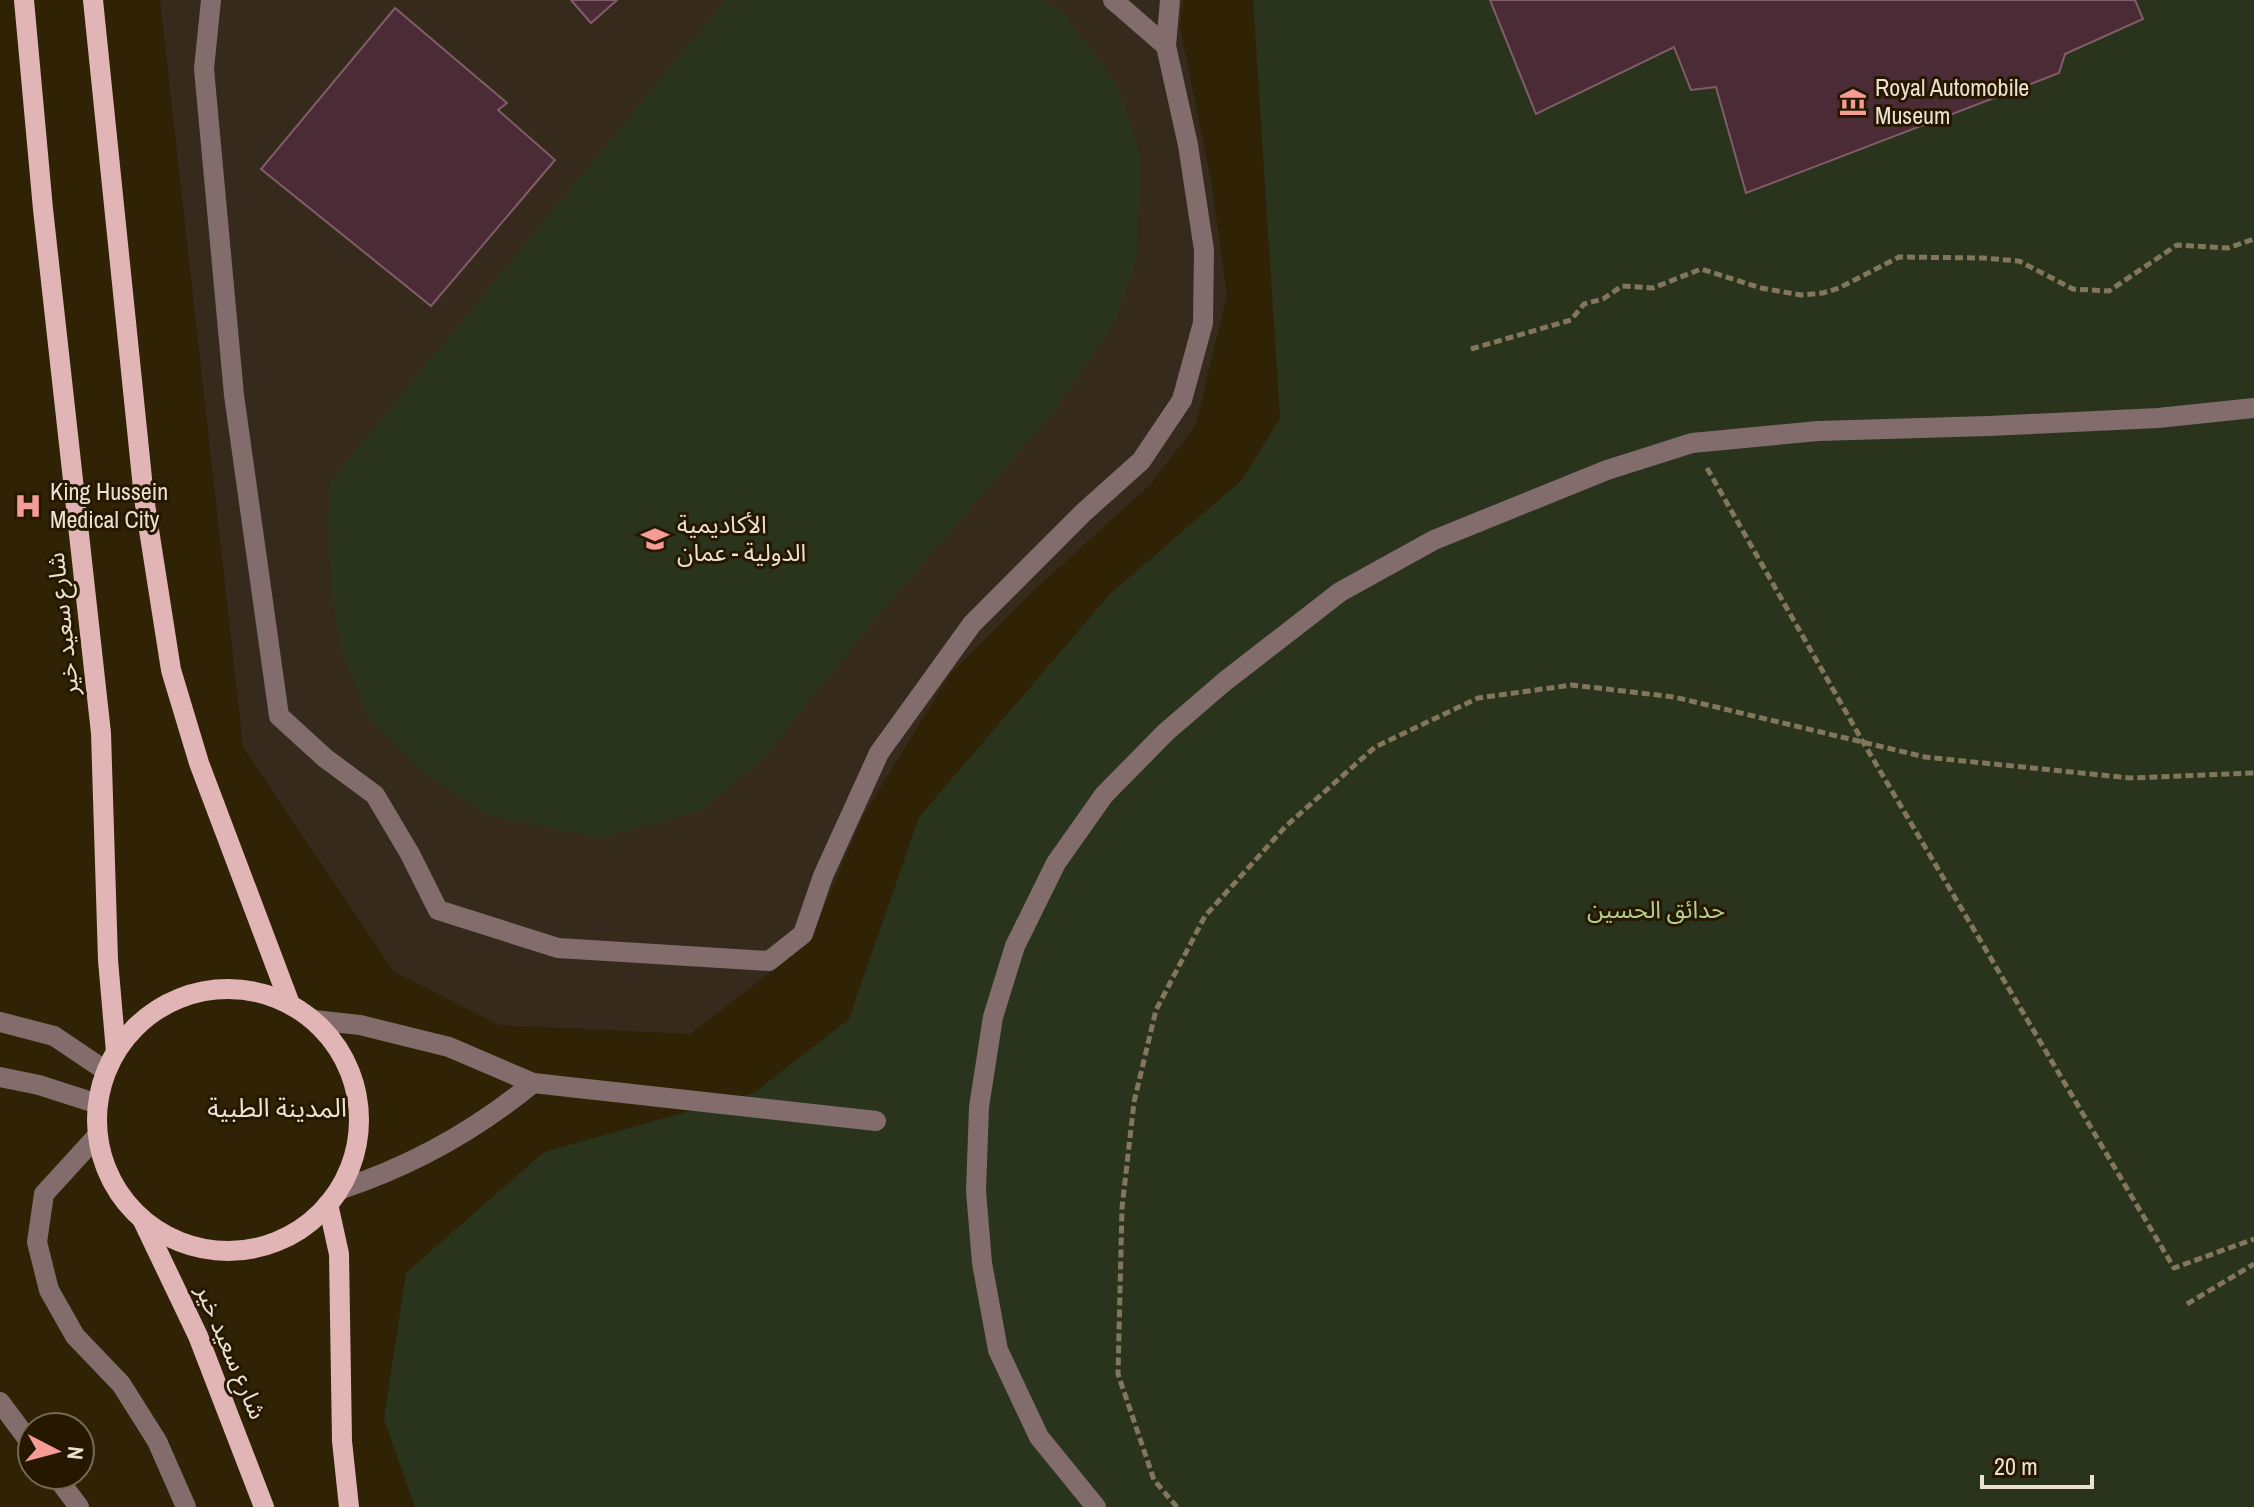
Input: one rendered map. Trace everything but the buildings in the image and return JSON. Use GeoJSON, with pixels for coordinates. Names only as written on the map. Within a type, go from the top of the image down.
{"type":"FeatureCollection","features":[{"type":"Feature","properties":{"kind":"main road","name":"شارع سعيد خير"},"geometry":{"type":"LineString","coordinates":[[24,0],[45,225],[101,733],[108,960],[116,1052]]}},
{"type":"Feature","properties":{"kind":"main road"},"geometry":{"type":"LineString","coordinates":[[93,0],[144,498],[171,670],[199,763],[290,1004]]}},
{"type":"Feature","properties":{"kind":"main road"},"geometry":{"type":"LineString","coordinates":[[242,989],[267,994],[290,1004],[314,1020],[340,1052],[355,1090],[357,1142],[348,1172],[316,1217],[276,1242],[230,1251],[184,1244],[143,1221],[110,1178],[97,1136],[98,1104],[106,1071],[131,1032],[149,1015],[193,993],[242,989]]}},
{"type":"Feature","properties":{"kind":"main road"},"geometry":{"type":"LineString","coordinates":[[333,1197],[339,1254],[342,1441],[349,1507]]}},
{"type":"Feature","properties":{"kind":"main road","name":"شارع سعيد خير"},"geometry":{"type":"LineString","coordinates":[[143,1221],[198,1336],[264,1507]]}},
{"type":"Feature","properties":{"kind":"street"},"geometry":{"type":"LineString","coordinates":[[211,0],[204,69],[234,395],[279,716],[325,758],[375,795],[438,910],[558,948],[769,961],[803,934],[823,876],[879,753],[972,624],[1084,512],[1141,461],[1182,400],[1203,323],[1204,250],[1188,145],[1166,46],[1170,0]]}},
{"type":"Feature","properties":{"kind":"street"},"geometry":{"type":"LineString","coordinates":[[1113,0],[1166,46]]}},
{"type":"Feature","properties":{"kind":"street"},"geometry":{"type":"LineString","coordinates":[[1096,1507],[1039,1437],[998,1350],[982,1263],[976,1191],[979,1107],[993,1017],[1015,946],[1056,863],[1104,795],[1166,732],[1224,682],[1340,592],[1434,540],[1607,470],[1692,443],[1818,431],[2158,418],[2254,408]]}},
{"type":"Feature","properties":{"kind":"street"},"geometry":{"type":"LineString","coordinates":[[314,1020],[360,1025],[449,1047],[533,1083],[876,1121]]}},
{"type":"Feature","properties":{"kind":"street"},"geometry":{"type":"LineString","coordinates":[[0,1022],[54,1036],[106,1071]]}},
{"type":"Feature","properties":{"kind":"street"},"geometry":{"type":"LineString","coordinates":[[0,1077],[39,1085],[98,1104]]}},
{"type":"Feature","properties":{"kind":"street"},"geometry":{"type":"LineString","coordinates":[[333,1197],[422,1158],[486,1120],[533,1083]]}},
{"type":"Feature","properties":{"kind":"street"},"geometry":{"type":"LineString","coordinates":[[97,1136],[44,1194],[37,1242],[49,1290],[68,1325],[121,1384],[157,1441],[186,1507]]}},
{"type":"Feature","properties":{"kind":"street"},"geometry":{"type":"LineString","coordinates":[[0,1402],[16,1424]]}},
{"type":"Feature","properties":{"kind":"path"},"geometry":{"type":"LineString","coordinates":[[1471,349],[1571,320],[1584,304],[1603,299],[1622,286],[1653,288],[1701,269],[1761,288],[1801,295],[1839,288],[1899,257],[1983,258],[2019,261],[2073,289],[2109,291],[2177,245],[2228,248],[2254,239]]}},
{"type":"Feature","properties":{"kind":"path"},"geometry":{"type":"LineString","coordinates":[[1692,443],[1863,742],[2174,1268],[2254,1239]]}},
{"type":"Feature","properties":{"kind":"path"},"geometry":{"type":"LineString","coordinates":[[1177,1507],[1154,1480],[1118,1374],[1122,1208],[1134,1102],[1156,1010],[1205,916],[1286,826],[1375,747],[1478,698],[1572,685],[1674,697],[1925,757],[2130,778],[2254,773]]}},
{"type":"Feature","properties":{"kind":"path"},"geometry":{"type":"LineString","coordinates":[[2187,1304],[2254,1264]]}},
{"type":"Feature","properties":{"kind":"shaded area","name":"الأكاديمية الدولية - عمان"},"geometry":{"type":"Polygon","coordinates":[[[160,0],[1183,0],[1180,26],[1211,180],[1227,294],[1196,425],[1151,484],[1031,593],[951,673],[863,816],[809,943],[690,1034],[499,1025],[394,972],[243,747],[160,0]]]}},
{"type":"Feature","properties":{"kind":"green space"},"geometry":{"type":"Polygon","coordinates":[[[725,0],[1042,0],[1061,10],[1119,88],[1141,157],[1136,261],[1116,320],[1052,414],[874,620],[762,759],[702,810],[600,838],[488,815],[423,772],[371,721],[342,654],[334,608],[327,522],[330,482],[725,0]]]}},
{"type":"Feature","properties":{"kind":"green space","name":"حدائق الحسين"},"geometry":{"type":"Polygon","coordinates":[[[1253,0],[2254,0],[2254,1507],[415,1507],[384,1419],[406,1273],[544,1152],[754,1093],[849,1019],[919,817],[1110,594],[1242,480],[1280,418],[1253,0]]]}},
{"type":"Feature","properties":{"kind":"place","name":"Royal Automobile Museum"},"geometry":{"type":"Point","coordinates":[1853,102]}},
{"type":"Feature","properties":{"kind":"place","name":"King Hussein Medical City"},"geometry":{"type":"Point","coordinates":[28,506]}},
{"type":"Feature","properties":{"kind":"place","name":"الأكاديمية الدولية - عمان"},"geometry":{"type":"Point","coordinates":[655,539]}},
{"type":"Feature","properties":{"kind":"district","name":"المدينة الطبية"},"geometry":{"type":"Point","coordinates":[277,1108]}}]}
